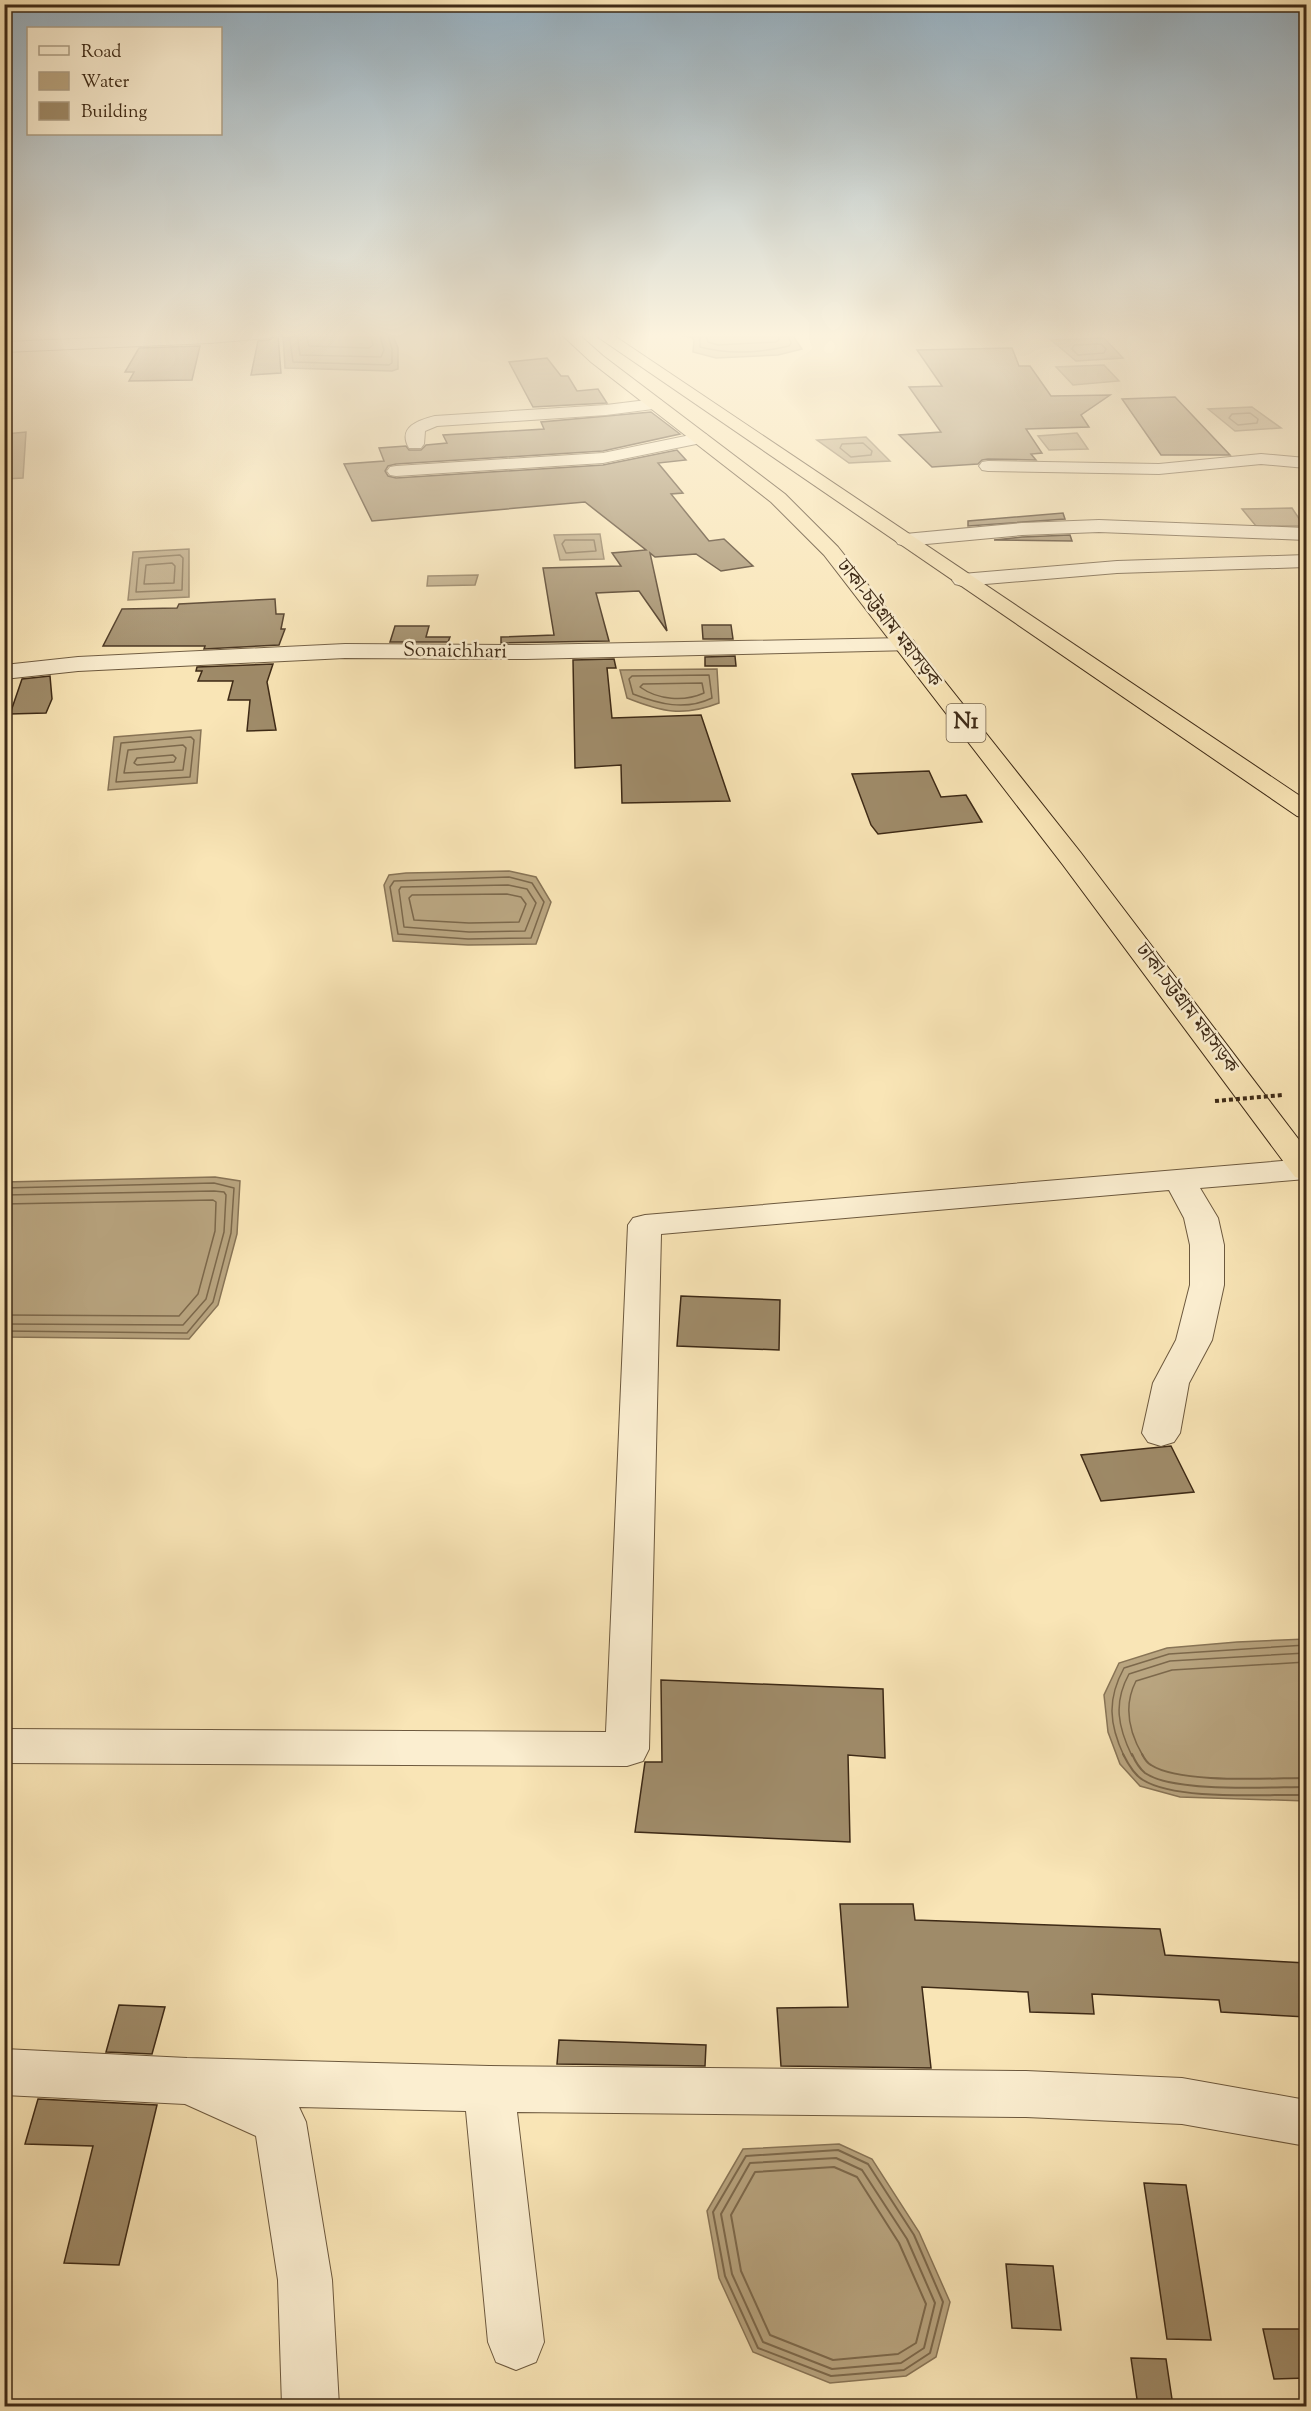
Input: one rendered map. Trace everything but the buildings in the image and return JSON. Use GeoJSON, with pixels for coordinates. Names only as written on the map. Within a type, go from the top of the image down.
{"type":"FeatureCollection","features":[{"type":"Feature","properties":{"kind":"highway","name":"ঢাকা-চট্টগ্রাম মহাসড়ক"},"geometry":{"type":"LineString","coordinates":[[697,446],[778,498],[831,551],[1139,945],[1306,1169]]}},
{"type":"Feature","properties":{"kind":"highway"},"geometry":{"type":"LineString","coordinates":[[765,446],[1306,812]]}},
{"type":"Feature","properties":{"kind":"street"},"geometry":{"type":"LineString","coordinates":[[461,451],[553,446]]}},
{"type":"Feature","properties":{"kind":"street"},"geometry":{"type":"LineString","coordinates":[[396,471],[603,458],[667,446]]}},
{"type":"Feature","properties":{"kind":"street"},"geometry":{"type":"LineString","coordinates":[[988,466],[1159,468],[1261,459],[1306,463]]}},
{"type":"Feature","properties":{"kind":"street"},"geometry":{"type":"LineString","coordinates":[[904,540],[1022,529],[1099,526],[1306,534]]}},
{"type":"Feature","properties":{"kind":"street"},"geometry":{"type":"LineString","coordinates":[[963,580],[1117,567],[1306,561]]}},
{"type":"Feature","properties":{"kind":"street","name":"Sonaichhari"},"geometry":{"type":"LineString","coordinates":[[4,672],[78,664],[345,651],[526,652],[905,645]]}},
{"type":"Feature","properties":{"kind":"street"},"geometry":{"type":"LineString","coordinates":[[4,1746],[627,1749],[645,1225],[1306,1169]]}},
{"type":"Feature","properties":{"kind":"street"},"geometry":{"type":"LineString","coordinates":[[1161,1433],[1172,1383],[1194,1340],[1207,1285],[1208,1245],[1201,1218],[1179,1180]]}},
{"type":"Feature","properties":{"kind":"street"},"geometry":{"type":"LineString","coordinates":[[4,2072],[187,2081],[489,2089],[1038,2094],[1182,2101],[1306,2123]]}},
{"type":"Feature","properties":{"kind":"street"},"geometry":{"type":"LineString","coordinates":[[187,2081],[280,2122],[305,2280],[310,2406]]}},
{"type":"Feature","properties":{"kind":"street"},"geometry":{"type":"LineString","coordinates":[[489,2089],[516,2342]]}},
{"type":"Feature","properties":{"kind":"path"},"geometry":{"type":"LineString","coordinates":[[1215,1101],[1283,1095]]}},
{"type":"Feature","properties":{"kind":"water"},"geometry":{"type":"Polygon","coordinates":[[[5,446],[25,446],[23,478],[5,479],[5,446]]]}},
{"type":"Feature","properties":{"kind":"water"},"geometry":{"type":"Polygon","coordinates":[[[825,446],[875,446],[890,461],[849,463],[825,446]]]}},
{"type":"Feature","properties":{"kind":"water"},"geometry":{"type":"Polygon","coordinates":[[[1045,446],[1086,446],[1088,449],[1049,450],[1045,446]]]}},
{"type":"Feature","properties":{"kind":"water"},"geometry":{"type":"Polygon","coordinates":[[[1292,508],[1304,526],[1256,526],[1242,509],[1292,508]]]}},
{"type":"Feature","properties":{"kind":"water"},"geometry":{"type":"Polygon","coordinates":[[[600,534],[604,559],[560,560],[554,535],[600,534]]]}},
{"type":"Feature","properties":{"kind":"water"},"geometry":{"type":"Polygon","coordinates":[[[189,549],[189,597],[128,600],[133,552],[189,549]]]}},
{"type":"Feature","properties":{"kind":"water"},"geometry":{"type":"Polygon","coordinates":[[[478,575],[475,585],[427,586],[428,576],[478,575]]]}},
{"type":"Feature","properties":{"kind":"water"},"geometry":{"type":"Polygon","coordinates":[[[717,669],[719,703],[683,711],[651,707],[627,698],[620,670],[717,669]]]}},
{"type":"Feature","properties":{"kind":"water"},"geometry":{"type":"Polygon","coordinates":[[[201,730],[197,783],[108,790],[114,737],[201,730]]]}},
{"type":"Feature","properties":{"kind":"water"},"geometry":{"type":"Polygon","coordinates":[[[509,871],[536,877],[551,902],[536,944],[468,945],[393,941],[384,885],[389,875],[509,871]]]}},
{"type":"Feature","properties":{"kind":"water"},"geometry":{"type":"Polygon","coordinates":[[[215,1177],[240,1181],[237,1234],[218,1305],[189,1339],[5,1337],[5,1182],[215,1177]]]}},
{"type":"Feature","properties":{"kind":"water"},"geometry":{"type":"Polygon","coordinates":[[[1306,1639],[1306,1801],[1180,1797],[1140,1786],[1120,1764],[1108,1732],[1104,1695],[1119,1663],[1167,1648],[1306,1639]]]}},
{"type":"Feature","properties":{"kind":"water"},"geometry":{"type":"Polygon","coordinates":[[[839,2144],[872,2159],[919,2232],[950,2302],[936,2357],[906,2376],[830,2383],[753,2352],[719,2278],[707,2211],[743,2149],[839,2144]]]}}]}
